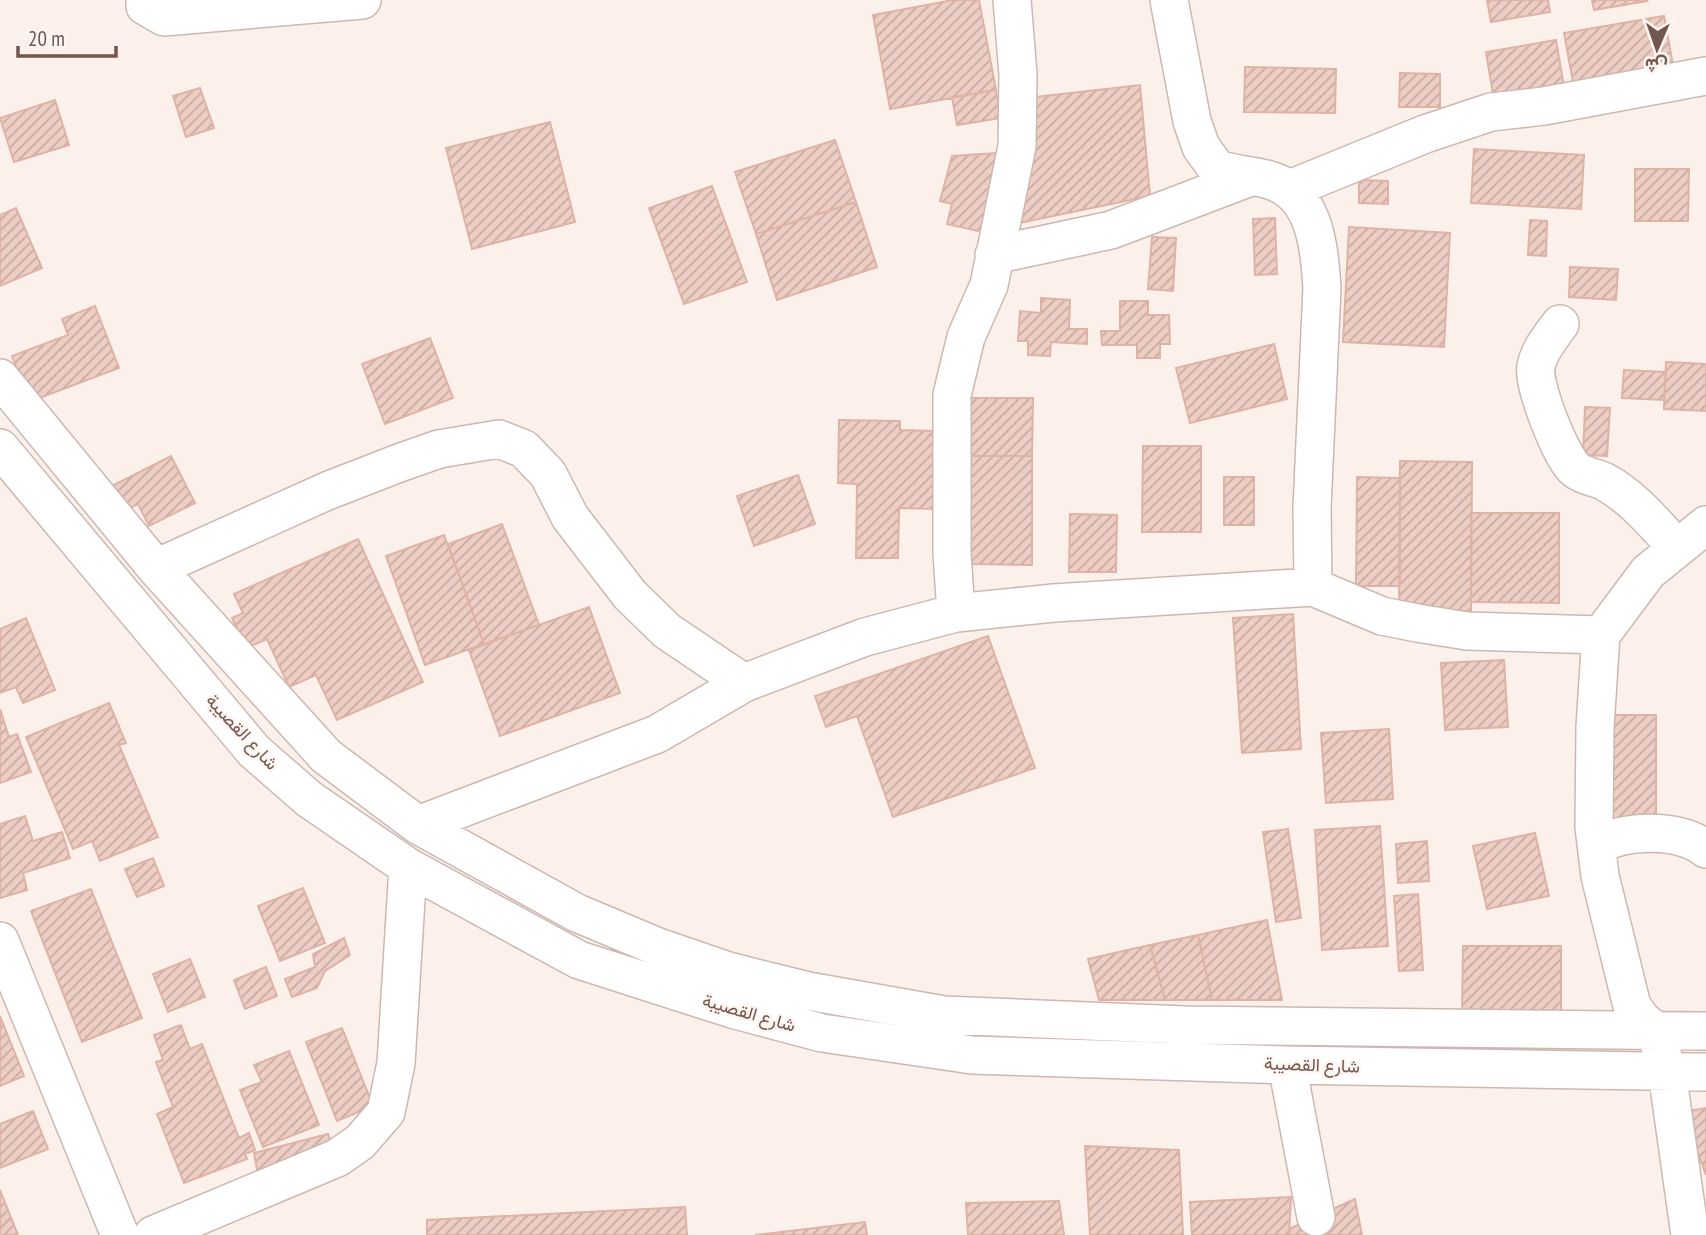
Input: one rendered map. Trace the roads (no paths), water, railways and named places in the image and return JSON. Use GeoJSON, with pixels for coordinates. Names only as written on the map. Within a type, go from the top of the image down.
{"type":"FeatureCollection","features":[{"type":"Feature","properties":{"kind":"street"},"geometry":{"type":"LineString","coordinates":[[145,0],[145,6],[164,17],[362,0]]}},
{"type":"Feature","properties":{"kind":"street"},"geometry":{"type":"LineString","coordinates":[[956,613],[952,395],[966,337],[989,285],[1017,146],[1018,74],[1012,0]]}},
{"type":"Feature","properties":{"kind":"street"},"geometry":{"type":"LineString","coordinates":[[1169,0],[1192,121],[1201,147],[1217,169],[1248,178],[1265,179],[1290,189],[1303,202],[1313,225],[1320,255],[1322,288],[1312,508],[1313,587]]}},
{"type":"Feature","properties":{"kind":"street"},"geometry":{"type":"LineString","coordinates":[[1290,189],[1425,134],[1491,112],[1545,106],[1706,76]]}},
{"type":"Feature","properties":{"kind":"street"},"geometry":{"type":"LineString","coordinates":[[994,255],[1111,230],[1248,178]]}},
{"type":"Feature","properties":{"kind":"street"},"geometry":{"type":"LineString","coordinates":[[1560,324],[1535,366],[1536,391],[1549,415],[1564,457],[1585,475],[1605,481],[1647,515],[1678,548]]}},
{"type":"Feature","properties":{"kind":"street"},"geometry":{"type":"LineString","coordinates":[[0,378],[156,568],[326,756],[418,825],[577,913],[658,947],[727,971],[808,991],[944,1016],[1184,1026],[1706,1031]]}},
{"type":"Feature","properties":{"kind":"street"},"geometry":{"type":"LineString","coordinates":[[156,568],[327,491],[399,463],[439,449],[499,439],[524,449],[548,474],[570,517],[639,604],[667,631],[744,682]]}},
{"type":"Feature","properties":{"kind":"street","name":"شارع القصيبة"},"geometry":{"type":"LineString","coordinates":[[0,448],[254,751],[309,799],[408,867],[579,960],[732,1009],[822,1033],[972,1055],[1287,1065],[1706,1072]]}},
{"type":"Feature","properties":{"kind":"street"},"geometry":{"type":"LineString","coordinates":[[1690,1235],[1667,1072],[1656,1031],[1642,1020],[1632,1006],[1600,876],[1594,762],[1601,635],[1648,572],[1706,524]]}},
{"type":"Feature","properties":{"kind":"street"},"geometry":{"type":"LineString","coordinates":[[418,825],[657,734],[744,682],[865,637],[956,613],[1054,603],[1313,587],[1382,616],[1417,623],[1479,632],[1601,635]]}},
{"type":"Feature","properties":{"kind":"street"},"geometry":{"type":"LineString","coordinates":[[1597,846],[1611,838],[1646,834],[1681,837],[1697,842],[1706,849]]}},
{"type":"Feature","properties":{"kind":"street"},"geometry":{"type":"LineString","coordinates":[[153,1235],[337,1158],[360,1142],[386,1111],[396,1063],[408,867]]}},
{"type":"Feature","properties":{"kind":"street"},"geometry":{"type":"LineString","coordinates":[[0,941],[120,1235]]}},
{"type":"Feature","properties":{"kind":"street"},"geometry":{"type":"LineString","coordinates":[[1287,1065],[1316,1217]]}}]}
